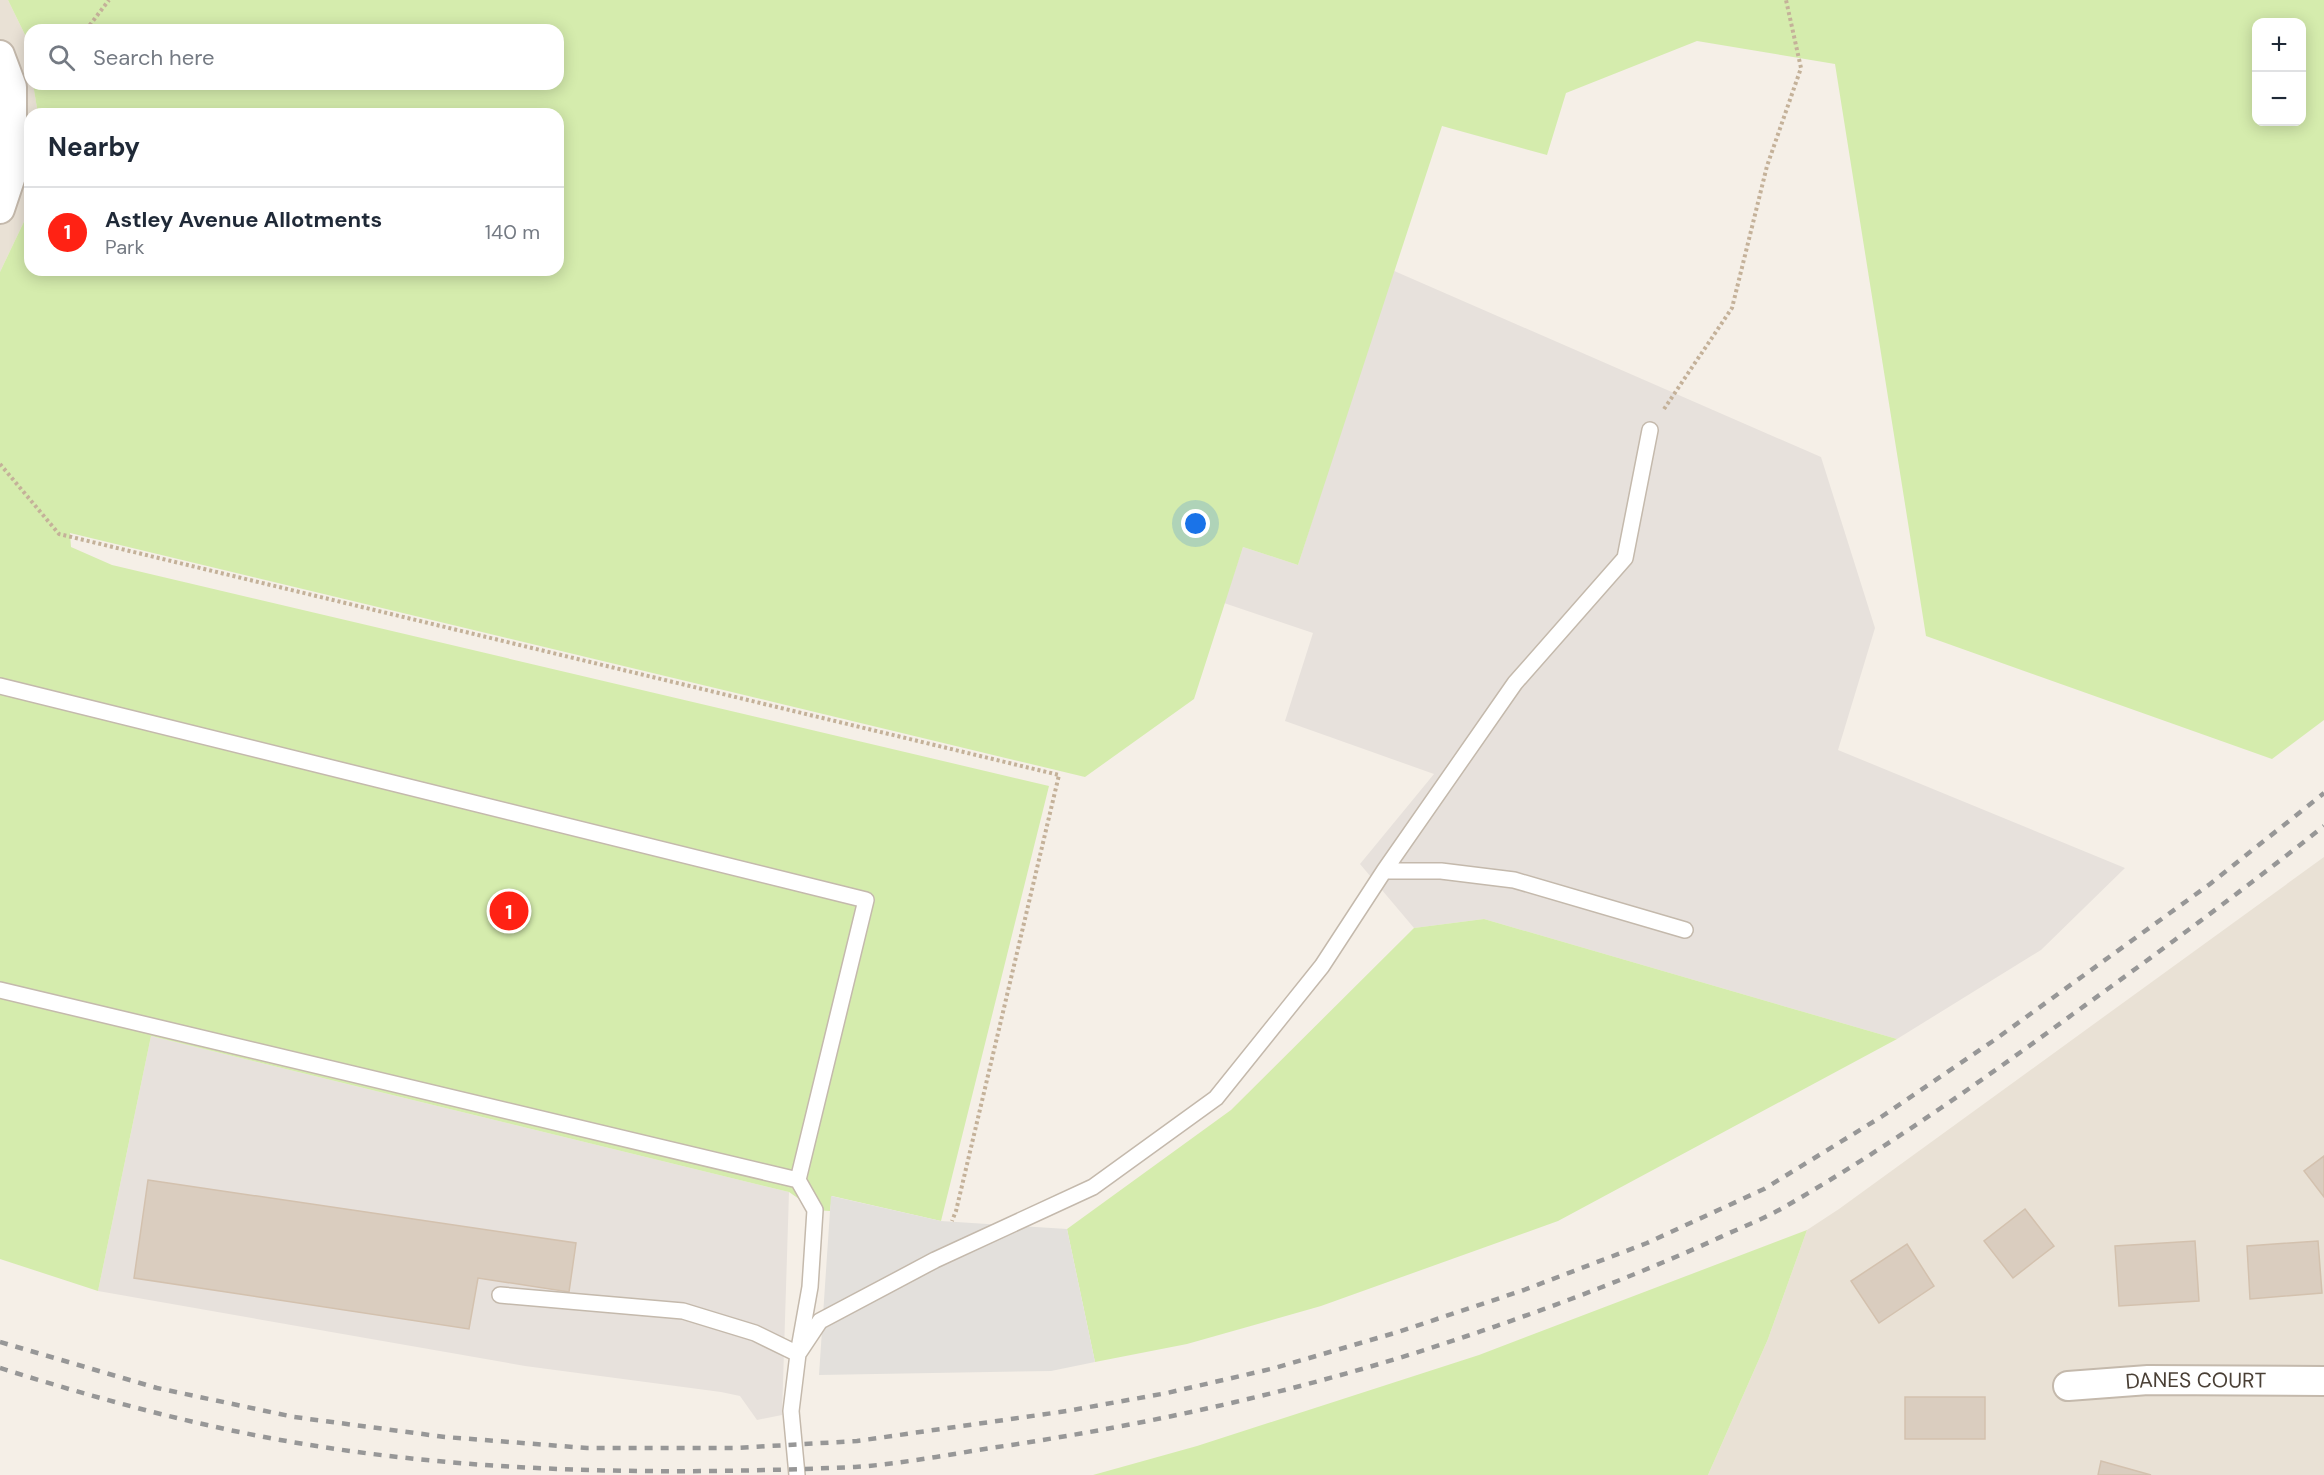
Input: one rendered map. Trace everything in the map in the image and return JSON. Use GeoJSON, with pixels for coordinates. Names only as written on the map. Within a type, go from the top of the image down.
{"type":"FeatureCollection","features":[{"type":"Feature","properties":{"kind":"street"},"geometry":{"type":"LineString","coordinates":[[0,55],[12,87],[12,173],[0,209]]}},
{"type":"Feature","properties":{"kind":"street","name":"DANES COURT"},"geometry":{"type":"LineString","coordinates":[[2068,1386],[2148,1380],[2324,1381]]}},
{"type":"Feature","properties":{"kind":"lane"},"geometry":{"type":"LineString","coordinates":[[798,1354],[820,1321],[934,1260],[1093,1187],[1216,1098],[1322,966],[1384,871],[1515,683],[1625,558],[1650,430]]}},
{"type":"Feature","properties":{"kind":"lane"},"geometry":{"type":"LineString","coordinates":[[0,686],[866,900],[798,1180],[815,1210],[810,1287],[791,1412],[797,1475]]}},
{"type":"Feature","properties":{"kind":"lane"},"geometry":{"type":"LineString","coordinates":[[1384,871],[1441,872],[1514,880],[1686,930]]}},
{"type":"Feature","properties":{"kind":"lane"},"geometry":{"type":"LineString","coordinates":[[0,990],[798,1180]]}},
{"type":"Feature","properties":{"kind":"lane"},"geometry":{"type":"LineString","coordinates":[[500,1295],[683,1311],[755,1333],[798,1354]]}},
{"type":"Feature","properties":{"kind":"path"},"geometry":{"type":"LineString","coordinates":[[91,24],[109,0]]}},
{"type":"Feature","properties":{"kind":"path"},"geometry":{"type":"LineString","coordinates":[[1650,430],[1732,308],[1767,166],[1801,68],[1786,0]]}},
{"type":"Feature","properties":{"kind":"path"},"geometry":{"type":"LineString","coordinates":[[0,464],[59,534],[1059,775],[956,1211],[934,1260]]}},
{"type":"Feature","properties":{"kind":"shaded area"},"geometry":{"type":"Polygon","coordinates":[[[0,0],[8,0],[24,33],[24,90],[34,90],[37,108],[24,108],[24,222],[0,272],[0,0]]]}},
{"type":"Feature","properties":{"kind":"shaded area"},"geometry":{"type":"Polygon","coordinates":[[[1392,270],[1821,457],[1875,628],[1838,750],[2125,868],[2041,950],[1897,1039],[1484,919],[1414,928],[1360,864],[1434,774],[1285,721],[1313,633],[1224,603],[1243,547],[1298,565],[1392,270]]]}},
{"type":"Feature","properties":{"kind":"shaded area"},"geometry":{"type":"Polygon","coordinates":[[[2324,857],[2324,1475],[1708,1475],[1768,1339],[1807,1230],[2324,857]]]}},
{"type":"Feature","properties":{"kind":"shaded area"},"geometry":{"type":"Polygon","coordinates":[[[151,1036],[789,1192],[782,1415],[757,1420],[740,1396],[721,1392],[525,1366],[98,1291],[151,1036]]]}},
{"type":"Feature","properties":{"kind":"shaded area"},"geometry":{"type":"Polygon","coordinates":[[[831,1196],[941,1221],[1067,1229],[1095,1362],[1051,1371],[819,1375],[831,1196]]]}},
{"type":"Feature","properties":{"kind":"green space"},"geometry":{"type":"Polygon","coordinates":[[[8,0],[2324,0],[2324,720],[2272,759],[1926,636],[1835,64],[1697,41],[1566,93],[1547,155],[1442,126],[1298,565],[1243,547],[1194,699],[1085,777],[70,533],[71,547],[112,565],[1049,786],[941,1221],[832,1196],[830,1211],[815,1210],[789,1192],[151,1036],[98,1291],[0,1259],[0,272],[24,222],[24,276],[564,276],[564,108],[37,108],[34,90],[564,90],[564,24],[24,24],[24,33],[8,0]]]}},
{"type":"Feature","properties":{"kind":"green space"},"geometry":{"type":"Polygon","coordinates":[[[1484,919],[1897,1039],[1558,1221],[1321,1306],[1187,1344],[1095,1362],[1067,1229],[1231,1110],[1414,928],[1484,919]]]}},
{"type":"Feature","properties":{"kind":"green space"},"geometry":{"type":"Polygon","coordinates":[[[1807,1230],[1768,1339],[1708,1475],[1093,1475],[1197,1446],[1479,1355],[1807,1230]]]}},
{"type":"Feature","properties":{"kind":"building"},"geometry":{"type":"Polygon","coordinates":[[[2324,1156],[2324,1197],[2304,1171],[2324,1156]]]}},
{"type":"Feature","properties":{"kind":"building"},"geometry":{"type":"Polygon","coordinates":[[[148,1180],[576,1243],[569,1292],[478,1278],[469,1329],[134,1278],[148,1180]]]}},
{"type":"Feature","properties":{"kind":"building"},"geometry":{"type":"Polygon","coordinates":[[[2025,1209],[2054,1246],[2013,1278],[1984,1241],[2025,1209]]]}},
{"type":"Feature","properties":{"kind":"building"},"geometry":{"type":"Polygon","coordinates":[[[2195,1241],[2199,1301],[2119,1306],[2115,1246],[2195,1241]]]}},
{"type":"Feature","properties":{"kind":"building"},"geometry":{"type":"Polygon","coordinates":[[[2318,1241],[2322,1293],[2250,1299],[2247,1246],[2318,1241]]]}},
{"type":"Feature","properties":{"kind":"building"},"geometry":{"type":"Polygon","coordinates":[[[1907,1244],[1934,1286],[1879,1323],[1851,1281],[1907,1244]]]}},
{"type":"Feature","properties":{"kind":"building"},"geometry":{"type":"Polygon","coordinates":[[[1905,1397],[1985,1397],[1985,1439],[1905,1439],[1905,1397]]]}},
{"type":"Feature","properties":{"kind":"building"},"geometry":{"type":"Polygon","coordinates":[[[2101,1461],[2151,1475],[2098,1475],[2101,1461]]]}},
{"type":"Feature","properties":{"kind":"railway"},"geometry":{"type":"LineString","coordinates":[[0,1342],[157,1388],[294,1417],[445,1437],[587,1448],[735,1448],[857,1441],[1067,1411],[1167,1393],[1275,1368],[1398,1332],[1524,1290],[1647,1243],[1764,1189],[1881,1117],[1993,1041],[2210,884],[2324,793]]}},
{"type":"Feature","properties":{"kind":"railway"},"geometry":{"type":"LineString","coordinates":[[0,1368],[144,1410],[292,1442],[432,1461],[572,1470],[714,1471],[872,1466],[1112,1428],[1232,1403],[1408,1355],[1498,1325],[1652,1267],[1781,1209],[1930,1116],[2200,922],[2324,826]]}},
{"type":"Feature","properties":{"kind":"place","name":"Astley Avenue Allotments"},"geometry":{"type":"Point","coordinates":[509,911]}}]}
